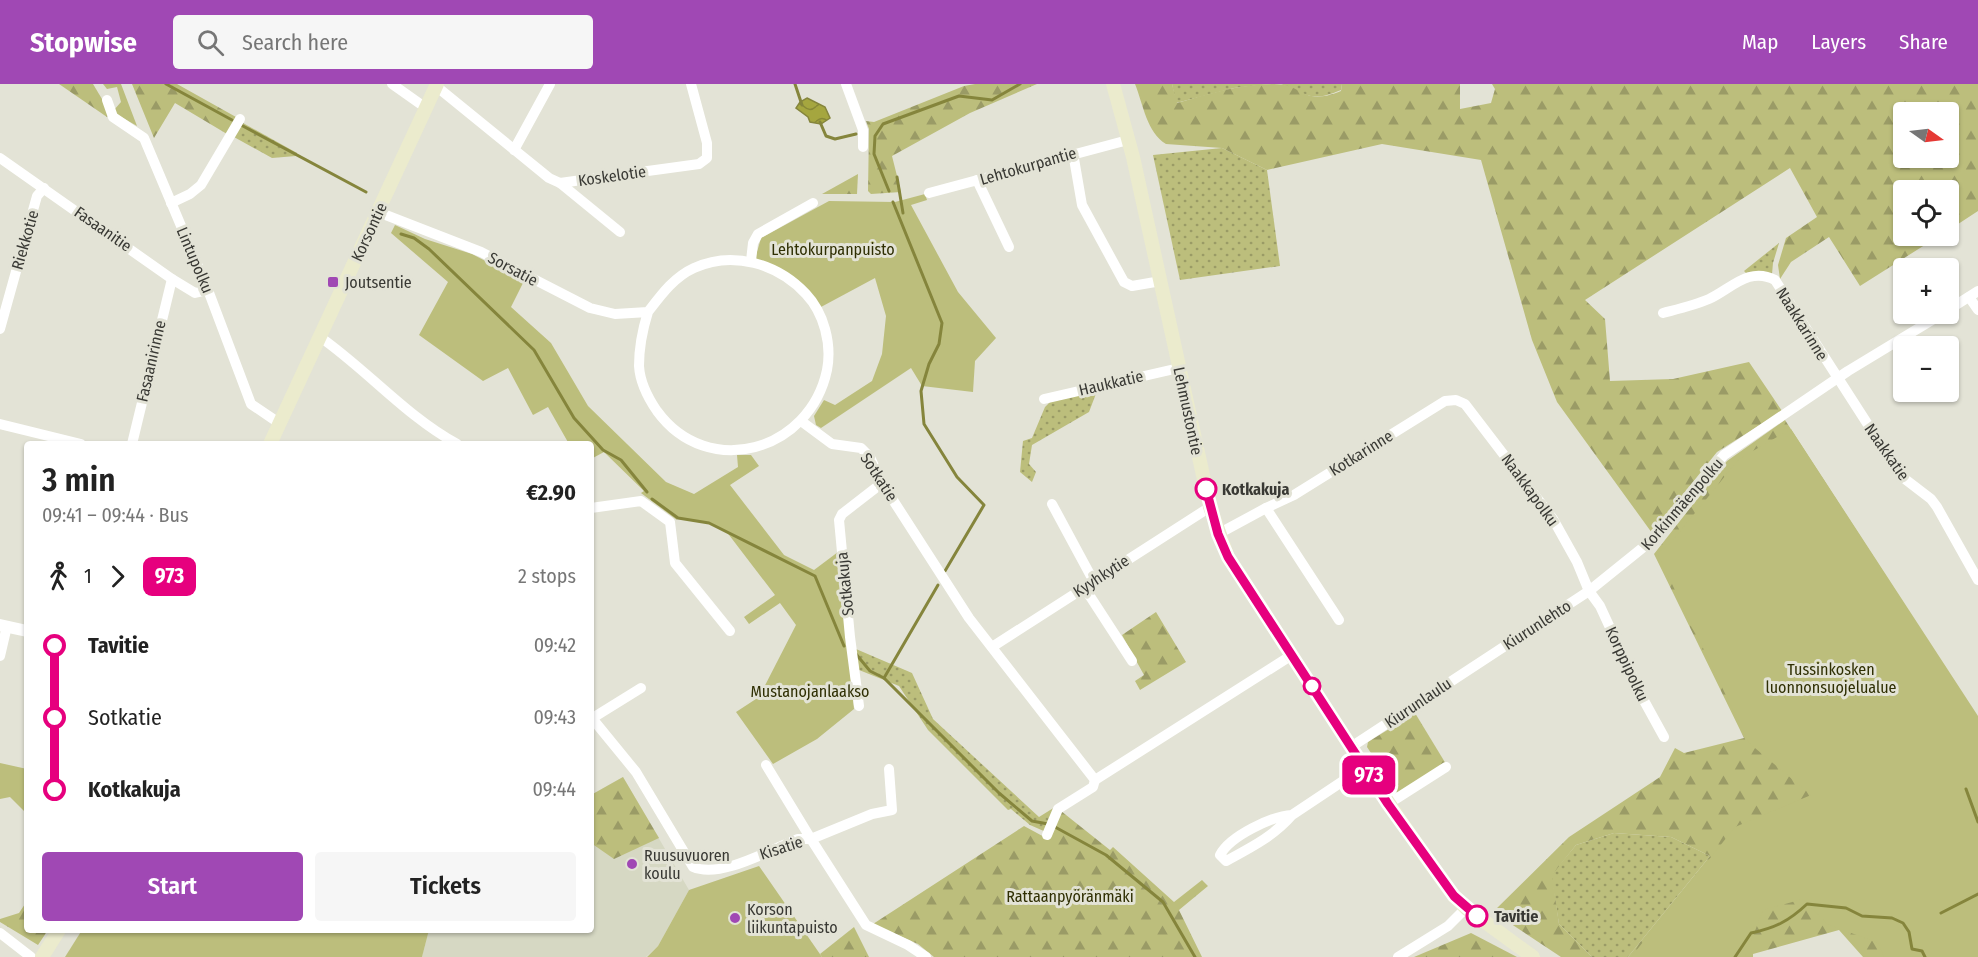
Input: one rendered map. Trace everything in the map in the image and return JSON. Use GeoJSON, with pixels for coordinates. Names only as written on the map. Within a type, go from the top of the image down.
{"type":"FeatureCollection","features":[{"type":"Feature","properties":{"kind":"main road","name":"Lehmustontie"},"geometry":{"type":"LineString","coordinates":[[1113,84],[1161,281],[1210,507],[1228,557],[1388,804],[1454,896],[1466,908],[1533,957]]}},
{"type":"Feature","properties":{"kind":"main road","name":"Korsontie"},"geometry":{"type":"LineString","coordinates":[[271,441],[437,85]]}},
{"type":"Feature","properties":{"kind":"main road"},"geometry":{"type":"LineString","coordinates":[[42,957],[56,933]]}},
{"type":"Feature","properties":{"kind":"street"},"geometry":{"type":"LineString","coordinates":[[393,84],[426,108]]}},
{"type":"Feature","properties":{"kind":"street"},"geometry":{"type":"LineString","coordinates":[[514,150],[550,84]]}},
{"type":"Feature","properties":{"kind":"street","name":"Koskelotie"},"geometry":{"type":"LineString","coordinates":[[437,85],[549,178],[560,183],[699,164],[707,158],[708,143],[691,84]]}},
{"type":"Feature","properties":{"kind":"street"},"geometry":{"type":"LineString","coordinates":[[846,84],[863,130],[863,147]]}},
{"type":"Feature","properties":{"kind":"street","name":"Lintupolku"},"geometry":{"type":"LineString","coordinates":[[106,100],[113,117],[144,138],[208,290],[251,404],[279,423]]}},
{"type":"Feature","properties":{"kind":"street"},"geometry":{"type":"LineString","coordinates":[[171,203],[190,194],[201,185],[240,118]]}},
{"type":"Feature","properties":{"kind":"street","name":"Lehtokurpantie"},"geometry":{"type":"LineString","coordinates":[[929,194],[1073,153],[1128,140]]}},
{"type":"Feature","properties":{"kind":"street"},"geometry":{"type":"LineString","coordinates":[[1073,153],[1082,205],[1124,282],[1132,286],[1161,281]]}},
{"type":"Feature","properties":{"kind":"street","name":"Fasaanitie"},"geometry":{"type":"LineString","coordinates":[[0,158],[172,279],[195,292],[208,290]]}},
{"type":"Feature","properties":{"kind":"street"},"geometry":{"type":"LineString","coordinates":[[976,180],[1009,247]]}},
{"type":"Feature","properties":{"kind":"street"},"geometry":{"type":"LineString","coordinates":[[560,183],[620,232]]}},
{"type":"Feature","properties":{"kind":"street","name":"Riekkotie"},"geometry":{"type":"LineString","coordinates":[[0,329],[37,196],[44,188]]}},
{"type":"Feature","properties":{"kind":"street"},"geometry":{"type":"LineString","coordinates":[[751,261],[753,243],[758,234],[813,203]]}},
{"type":"Feature","properties":{"kind":"street","name":"Sorsatie"},"geometry":{"type":"LineString","coordinates":[[378,212],[481,252],[590,308],[615,314],[648,312]]}},
{"type":"Feature","properties":{"kind":"street"},"geometry":{"type":"LineString","coordinates":[[732,260],[751,261],[792,280],[810,299],[822,317],[827,336],[829,361],[816,402],[801,421],[772,442],[748,450],[691,442],[675,430],[649,400],[641,378],[639,365],[648,312],[664,291],[693,268],[732,260]]}},
{"type":"Feature","properties":{"kind":"street","name":"Naakkarinne"},"geometry":{"type":"LineString","coordinates":[[1663,313],[1710,298],[1738,280],[1767,276],[1774,280],[1837,379]]}},
{"type":"Feature","properties":{"kind":"street","name":"Fasaanirinne"},"geometry":{"type":"LineString","coordinates":[[133,441],[172,279]]}},
{"type":"Feature","properties":{"kind":"street"},"geometry":{"type":"LineString","coordinates":[[1959,303],[1974,294],[1978,310]]}},
{"type":"Feature","properties":{"kind":"street","name":"Korkinmäenpolku"},"geometry":{"type":"LineString","coordinates":[[1589,591],[1642,550],[1724,455],[1837,379],[1926,324]]}},
{"type":"Feature","properties":{"kind":"street"},"geometry":{"type":"LineString","coordinates":[[320,337],[353,361],[412,415],[452,441]]}},
{"type":"Feature","properties":{"kind":"street","name":"Haukkatie"},"geometry":{"type":"LineString","coordinates":[[1044,399],[1179,368]]}},
{"type":"Feature","properties":{"kind":"street","name":"Naakkatie"},"geometry":{"type":"LineString","coordinates":[[1837,379],[1901,476],[1937,507],[1978,580]]}},
{"type":"Feature","properties":{"kind":"street","name":"Naakkapolku"},"geometry":{"type":"LineString","coordinates":[[1456,400],[1465,405],[1553,519],[1589,591]]}},
{"type":"Feature","properties":{"kind":"street","name":"Kotkarinne"},"geometry":{"type":"LineString","coordinates":[[1266,508],[1294,495],[1445,401],[1456,400]]}},
{"type":"Feature","properties":{"kind":"street","name":"Sotkatie"},"geometry":{"type":"LineString","coordinates":[[801,421],[832,444],[861,448],[870,457],[882,483],[937,571],[992,647],[1095,780]]}},
{"type":"Feature","properties":{"kind":"street"},"geometry":{"type":"LineString","coordinates":[[0,424],[69,441]]}},
{"type":"Feature","properties":{"kind":"street","name":"Sotkakuja"},"geometry":{"type":"LineString","coordinates":[[859,706],[839,520],[842,514],[882,483]]}},
{"type":"Feature","properties":{"kind":"street"},"geometry":{"type":"LineString","coordinates":[[594,508],[641,501],[670,522],[675,563],[730,631]]}},
{"type":"Feature","properties":{"kind":"street"},"geometry":{"type":"LineString","coordinates":[[1052,504],[1089,584],[1132,661]]}},
{"type":"Feature","properties":{"kind":"street","name":"Kyyhkytie"},"geometry":{"type":"LineString","coordinates":[[992,647],[1210,507]]}},
{"type":"Feature","properties":{"kind":"street"},"geometry":{"type":"LineString","coordinates":[[1218,534],[1266,508],[1339,620]]}},
{"type":"Feature","properties":{"kind":"street","name":"Kiurunlehto"},"geometry":{"type":"LineString","coordinates":[[1484,658],[1589,591]]}},
{"type":"Feature","properties":{"kind":"street","name":"Korppipolku"},"geometry":{"type":"LineString","coordinates":[[1589,591],[1600,606],[1642,697],[1664,737]]}},
{"type":"Feature","properties":{"kind":"street"},"geometry":{"type":"LineString","coordinates":[[0,656],[3,626],[24,630]]}},
{"type":"Feature","properties":{"kind":"street"},"geometry":{"type":"LineString","coordinates":[[1047,835],[1058,809],[1092,787],[1095,780],[1292,655]]}},
{"type":"Feature","properties":{"kind":"street","name":"Kiurunlaulu"},"geometry":{"type":"LineString","coordinates":[[1351,747],[1484,658]]}},
{"type":"Feature","properties":{"kind":"street"},"geometry":{"type":"LineString","coordinates":[[594,716],[641,688]]}},
{"type":"Feature","properties":{"kind":"street","name":"Kisatie"},"geometry":{"type":"LineString","coordinates":[[594,722],[636,772],[693,867],[709,871],[723,869],[798,839],[811,839],[866,925],[908,945],[926,957]]}},
{"type":"Feature","properties":{"kind":"street"},"geometry":{"type":"LineString","coordinates":[[766,765],[811,839],[872,814],[892,810],[889,769]]}},
{"type":"Feature","properties":{"kind":"street"},"geometry":{"type":"LineString","coordinates":[[1292,815],[1278,815],[1268,820],[1225,847],[1220,855],[1226,861],[1271,836],[1292,815],[1364,767]]}},
{"type":"Feature","properties":{"kind":"street"},"geometry":{"type":"LineString","coordinates":[[1388,804],[1446,767]]}},
{"type":"Feature","properties":{"kind":"street"},"geometry":{"type":"LineString","coordinates":[[1398,957],[1448,926],[1466,908]]}},
{"type":"Feature","properties":{"kind":"street"},"geometry":{"type":"LineString","coordinates":[[0,933],[32,957]]}},
{"type":"Feature","properties":{"kind":"shaded area","name":"Ruusuvuoren koulu"},"geometry":{"type":"Polygon","coordinates":[[[623,777],[689,890],[658,946],[646,957],[422,957],[428,933],[594,933],[594,793],[623,777]]]}},
{"type":"Feature","properties":{"kind":"green space"},"geometry":{"type":"Polygon","coordinates":[[[59,84],[93,84],[111,114],[107,117],[59,84]]]}},
{"type":"Feature","properties":{"kind":"green space"},"geometry":{"type":"Polygon","coordinates":[[[103,84],[121,84],[137,126],[116,114],[114,110],[121,102],[117,87],[107,89],[103,84]]]}},
{"type":"Feature","properties":{"kind":"green space"},"geometry":{"type":"Polygon","coordinates":[[[132,84],[177,84],[236,117],[227,134],[175,103],[154,138],[132,84]]]}},
{"type":"Feature","properties":{"kind":"green space"},"geometry":{"type":"Polygon","coordinates":[[[1037,84],[970,113],[892,156],[901,192],[871,194],[868,191],[869,129],[866,121],[874,122],[964,86],[1037,84]]]}},
{"type":"Feature","properties":{"kind":"green space"},"geometry":{"type":"Polygon","coordinates":[[[1135,84],[1172,84],[1177,103],[1225,90],[1262,84],[1284,85],[1304,94],[1318,97],[1341,91],[1342,84],[1460,84],[1460,109],[1491,103],[1495,89],[1492,84],[1978,84],[1978,211],[1959,223],[1959,180],[1893,180],[1893,246],[1923,246],[1904,258],[1893,258],[1893,265],[1860,286],[1829,237],[1791,262],[1780,279],[1778,265],[1786,238],[1817,217],[1790,168],[1585,300],[1605,319],[1610,381],[1673,379],[1749,362],[1782,411],[1717,452],[1652,533],[1557,402],[1532,340],[1481,160],[1382,144],[1267,170],[1222,148],[1166,144],[1154,133],[1135,84]]]}},
{"type":"Feature","properties":{"kind":"green space"},"geometry":{"type":"Polygon","coordinates":[[[1172,84],[1270,84],[1234,88],[1176,103],[1172,84]]]}},
{"type":"Feature","properties":{"kind":"green space"},"geometry":{"type":"Polygon","coordinates":[[[1281,84],[1342,84],[1341,90],[1317,97],[1281,84]]]}},
{"type":"Feature","properties":{"kind":"green space"},"geometry":{"type":"Polygon","coordinates":[[[243,123],[297,153],[296,156],[272,158],[234,137],[243,123]]]}},
{"type":"Feature","properties":{"kind":"green space"},"geometry":{"type":"Polygon","coordinates":[[[1222,148],[1267,170],[1280,266],[1180,280],[1153,155],[1222,148]]]}},
{"type":"Feature","properties":{"kind":"green space"},"geometry":{"type":"Polygon","coordinates":[[[858,174],[857,194],[822,194],[858,174]]]}},
{"type":"Feature","properties":{"kind":"green space","name":"Lehtokurpanpuisto"},"geometry":{"type":"Polygon","coordinates":[[[925,194],[927,200],[911,205],[958,292],[996,338],[975,361],[973,392],[922,386],[911,368],[821,428],[816,425],[814,416],[824,400],[835,405],[872,381],[882,354],[886,316],[875,278],[821,307],[755,259],[761,238],[829,201],[895,202],[925,194]]]}},
{"type":"Feature","properties":{"kind":"green space","name":"Mustanojanlaakso"},"geometry":{"type":"Polygon","coordinates":[[[395,225],[425,239],[472,254],[524,281],[511,307],[551,343],[588,406],[666,482],[694,494],[738,467],[737,455],[751,455],[759,466],[730,485],[784,555],[814,570],[838,552],[854,709],[817,739],[773,764],[736,712],[759,697],[796,625],[780,603],[749,624],[744,617],[775,595],[726,531],[708,522],[677,518],[677,520],[641,493],[644,491],[604,452],[594,457],[594,441],[567,441],[548,407],[533,415],[508,368],[483,381],[419,335],[448,282],[391,233],[395,225]]]}},
{"type":"Feature","properties":{"kind":"green space"},"geometry":{"type":"Polygon","coordinates":[[[1779,243],[1772,274],[1744,271],[1779,243]]]}},
{"type":"Feature","properties":{"kind":"green space"},"geometry":{"type":"Polygon","coordinates":[[[1097,391],[1089,412],[1032,445],[1029,464],[1036,472],[1032,482],[1020,472],[1023,441],[1032,438],[1045,407],[1050,402],[1097,391]]]}},
{"type":"Feature","properties":{"kind":"green space","name":"Tussinkosken luonnonsuojelualue"},"geometry":{"type":"Polygon","coordinates":[[[1785,420],[1978,718],[1978,957],[1863,957],[1839,930],[1753,954],[1753,957],[1628,957],[1710,856],[1671,837],[1614,833],[1576,845],[1552,875],[1559,924],[1592,957],[1561,957],[1493,912],[1569,837],[1660,777],[1675,748],[1684,753],[1744,738],[1654,554],[1727,461],[1785,420]]]}},
{"type":"Feature","properties":{"kind":"green space","name":"Tussinkosken luonnonsuojelualue"},"geometry":{"type":"Polygon","coordinates":[[[1791,429],[1978,716],[1978,957],[1884,957],[1878,943],[1827,924],[1803,899],[1763,910],[1745,957],[1631,957],[1735,827],[1811,795],[1749,743],[1657,553],[1668,546],[1739,459],[1791,429]]]}},
{"type":"Feature","properties":{"kind":"green space"},"geometry":{"type":"Polygon","coordinates":[[[1156,612],[1186,662],[1140,690],[1135,681],[1144,675],[1122,635],[1156,612]]]}},
{"type":"Feature","properties":{"kind":"green space"},"geometry":{"type":"Polygon","coordinates":[[[856,649],[912,673],[933,719],[1039,817],[1055,807],[1046,832],[1030,825],[1011,809],[1008,810],[928,730],[899,686],[859,670],[856,649]]]}},
{"type":"Feature","properties":{"kind":"green space"},"geometry":{"type":"Polygon","coordinates":[[[1415,713],[1446,764],[1398,794],[1367,747],[1368,742],[1415,713]]]}},
{"type":"Feature","properties":{"kind":"green space"},"geometry":{"type":"Polygon","coordinates":[[[0,763],[24,768],[24,811],[10,797],[0,799],[0,763]]]}},
{"type":"Feature","properties":{"kind":"green space"},"geometry":{"type":"Polygon","coordinates":[[[623,777],[659,838],[614,859],[594,845],[594,793],[623,777]]]}},
{"type":"Feature","properties":{"kind":"green space","name":"Rattaanpyöränmäki"},"geometry":{"type":"Polygon","coordinates":[[[1061,811],[1110,850],[1113,847],[1174,902],[1202,880],[1208,886],[1179,910],[1202,957],[934,957],[918,944],[873,924],[1024,826],[1048,839],[1061,811]]]}},
{"type":"Feature","properties":{"kind":"green space"},"geometry":{"type":"Polygon","coordinates":[[[1614,833],[1671,837],[1710,856],[1628,957],[1592,957],[1559,924],[1551,875],[1576,845],[1614,833]]]}},
{"type":"Feature","properties":{"kind":"green space","name":"Korson liikuntapuisto"},"geometry":{"type":"Polygon","coordinates":[[[759,866],[822,957],[647,957],[658,946],[689,890],[759,866]]]}},
{"type":"Feature","properties":{"kind":"green space"},"geometry":{"type":"Polygon","coordinates":[[[24,906],[24,933],[46,933],[38,945],[0,922],[0,919],[19,913],[24,906]]]}},
{"type":"Feature","properties":{"kind":"green space"},"geometry":{"type":"Polygon","coordinates":[[[854,927],[869,957],[822,957],[820,954],[854,927]]]}},
{"type":"Feature","properties":{"kind":"green space"},"geometry":{"type":"Polygon","coordinates":[[[80,933],[428,933],[422,957],[65,957],[80,933]]]}},
{"type":"Feature","properties":{"kind":"green space"},"geometry":{"type":"Polygon","coordinates":[[[1471,933],[1517,957],[1414,957],[1471,933]]]}},
{"type":"Feature","properties":{"kind":"water"},"geometry":{"type":"Polygon","coordinates":[[[807,98],[825,107],[830,118],[821,124],[810,122],[808,117],[796,108],[807,98]]]}},
{"type":"Feature","properties":{"kind":"waterway"},"geometry":{"type":"LineString","coordinates":[[166,84],[232,120]]}},
{"type":"Feature","properties":{"kind":"waterway"},"geometry":{"type":"LineString","coordinates":[[795,84],[802,105]]}},
{"type":"Feature","properties":{"kind":"waterway"},"geometry":{"type":"LineString","coordinates":[[889,191],[874,154],[875,136],[883,124],[959,96],[992,100],[1020,84]]}},
{"type":"Feature","properties":{"kind":"waterway"},"geometry":{"type":"LineString","coordinates":[[820,122],[826,136],[835,139],[856,134]]}},
{"type":"Feature","properties":{"kind":"waterway"},"geometry":{"type":"LineString","coordinates":[[241,125],[366,192]]}},
{"type":"Feature","properties":{"kind":"waterway"},"geometry":{"type":"LineString","coordinates":[[897,177],[903,213]]}},
{"type":"Feature","properties":{"kind":"waterway"},"geometry":{"type":"LineString","coordinates":[[893,202],[942,323],[939,344],[929,364],[921,391],[924,424],[957,477],[984,505],[945,571]]}},
{"type":"Feature","properties":{"kind":"waterway"},"geometry":{"type":"LineString","coordinates":[[401,234],[414,238],[429,249],[534,350],[574,418],[603,450],[621,460],[647,492]]}},
{"type":"Feature","properties":{"kind":"waterway"},"geometry":{"type":"LineString","coordinates":[[652,499],[678,518],[709,523],[815,576],[844,646]]}},
{"type":"Feature","properties":{"kind":"waterway"},"geometry":{"type":"LineString","coordinates":[[884,678],[938,585]]}},
{"type":"Feature","properties":{"kind":"waterway"},"geometry":{"type":"LineString","coordinates":[[856,654],[870,671],[884,678],[999,793],[1032,821],[1048,824]]}},
{"type":"Feature","properties":{"kind":"waterway"},"geometry":{"type":"LineString","coordinates":[[1966,789],[1978,822]]}},
{"type":"Feature","properties":{"kind":"waterway"},"geometry":{"type":"LineString","coordinates":[[1055,827],[1106,855],[1163,902],[1195,957]]}},
{"type":"Feature","properties":{"kind":"waterway"},"geometry":{"type":"LineString","coordinates":[[1941,913],[1978,894]]}},
{"type":"Feature","properties":{"kind":"waterway"},"geometry":{"type":"LineString","coordinates":[[1735,957],[1751,933],[1781,923],[1807,904],[1846,908],[1862,916],[1892,918],[1903,923],[1909,932],[1912,949],[1922,951],[1925,957]]}},
{"type":"Feature","properties":{"kind":"bus line","name":"973"},"geometry":{"type":"LineString","coordinates":[[1206,489],[1214,522],[1228,557],[1388,804],[1454,896],[1477,916]]}},
{"type":"Feature","properties":{"kind":"place","name":"Joutsentie"},"geometry":{"type":"Point","coordinates":[333,282]}},
{"type":"Feature","properties":{"kind":"place","name":"Kotkakuja"},"geometry":{"type":"Point","coordinates":[1206,489]}},
{"type":"Feature","properties":{"kind":"place","name":"Ruusuvuoren koulu"},"geometry":{"type":"Point","coordinates":[632,864]}},
{"type":"Feature","properties":{"kind":"place","name":"Tavitie"},"geometry":{"type":"Point","coordinates":[1477,916]}},
{"type":"Feature","properties":{"kind":"place","name":"Korson liikuntapuisto"},"geometry":{"type":"Point","coordinates":[735,918]}}]}
